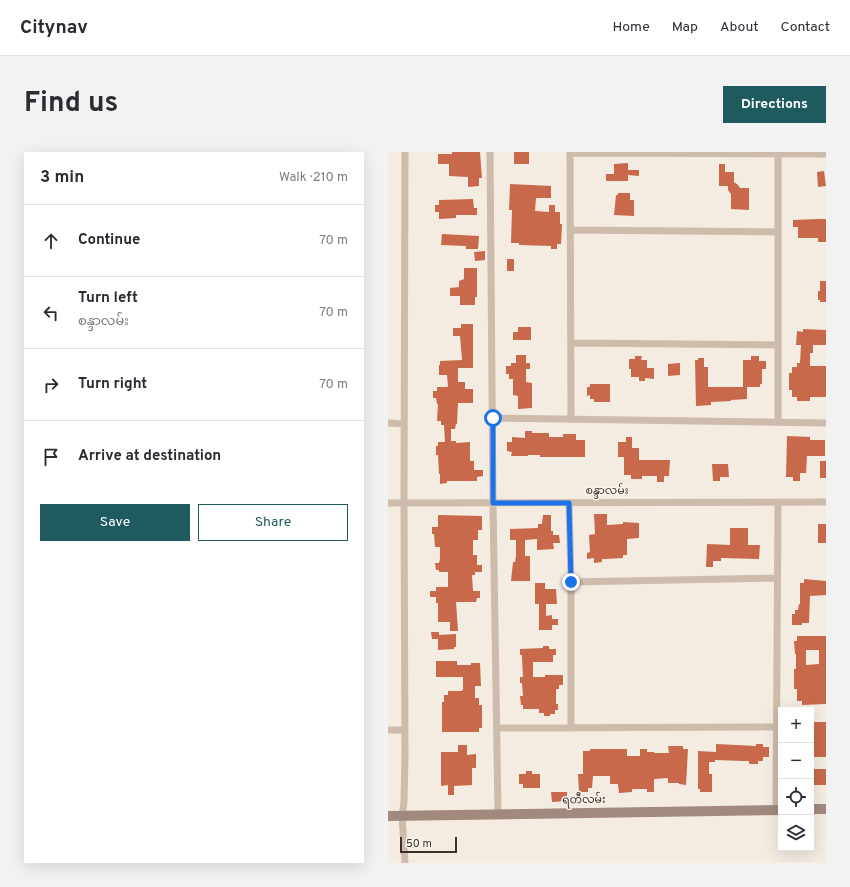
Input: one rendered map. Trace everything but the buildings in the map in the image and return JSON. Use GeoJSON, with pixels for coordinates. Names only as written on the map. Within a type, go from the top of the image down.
{"type":"FeatureCollection","features":[{"type":"Feature","properties":{"kind":"street"},"geometry":{"type":"LineString","coordinates":[[405,152],[405,730],[404,802],[402,816],[405,863]]}},
{"type":"Feature","properties":{"kind":"street"},"geometry":{"type":"LineString","coordinates":[[490,152],[493,503],[498,813]]}},
{"type":"Feature","properties":{"kind":"street"},"geometry":{"type":"LineString","coordinates":[[571,419],[570,153],[826,154]]}},
{"type":"Feature","properties":{"kind":"street"},"geometry":{"type":"LineString","coordinates":[[778,154],[778,422]]}},
{"type":"Feature","properties":{"kind":"street"},"geometry":{"type":"LineString","coordinates":[[570,230],[778,232]]}},
{"type":"Feature","properties":{"kind":"street"},"geometry":{"type":"LineString","coordinates":[[571,343],[778,345]]}},
{"type":"Feature","properties":{"kind":"street"},"geometry":{"type":"LineString","coordinates":[[493,418],[826,423]]}},
{"type":"Feature","properties":{"kind":"street"},"geometry":{"type":"LineString","coordinates":[[388,423],[404,424]]}},
{"type":"Feature","properties":{"kind":"street","name":"စန္ဒာလမ်း"},"geometry":{"type":"LineString","coordinates":[[388,502],[826,502]]}},
{"type":"Feature","properties":{"kind":"street"},"geometry":{"type":"LineString","coordinates":[[778,502],[776,727],[778,810]]}},
{"type":"Feature","properties":{"kind":"street"},"geometry":{"type":"LineString","coordinates":[[569,503],[571,582],[571,728]]}},
{"type":"Feature","properties":{"kind":"street"},"geometry":{"type":"LineString","coordinates":[[571,582],[777,578]]}},
{"type":"Feature","properties":{"kind":"street"},"geometry":{"type":"LineString","coordinates":[[497,728],[776,727]]}},
{"type":"Feature","properties":{"kind":"street"},"geometry":{"type":"LineString","coordinates":[[388,730],[405,730]]}},
{"type":"Feature","properties":{"kind":"street"},"geometry":{"type":"LineString","coordinates":[[814,809],[826,809]]}},
{"type":"Feature","properties":{"kind":"street","name":"ရတီလမ်း"},"geometry":{"type":"LineString","coordinates":[[388,816],[498,813],[778,810]]}},
{"type":"Feature","properties":{"kind":"route"},"geometry":{"type":"LineString","coordinates":[[493,418],[493,503],[569,503],[571,582]]}}]}
